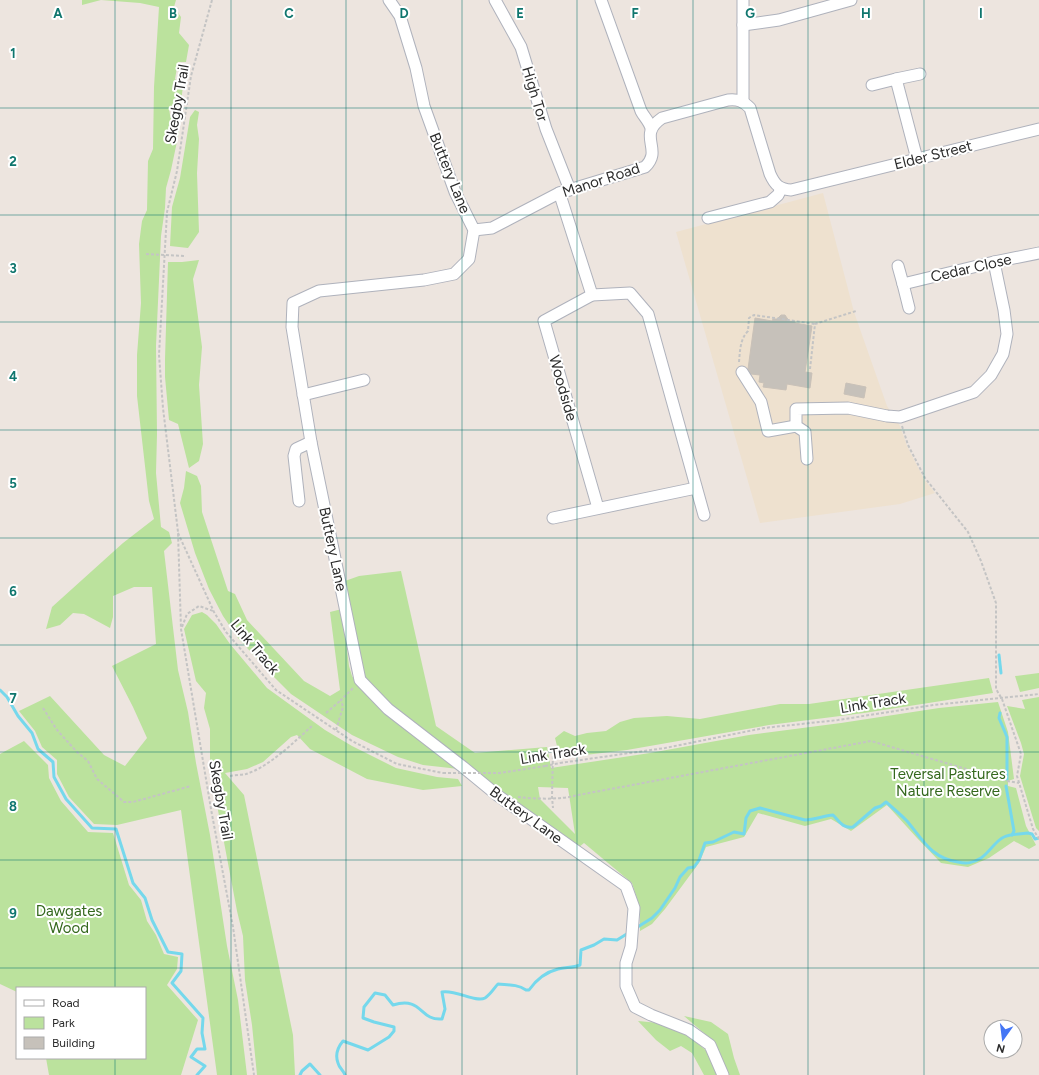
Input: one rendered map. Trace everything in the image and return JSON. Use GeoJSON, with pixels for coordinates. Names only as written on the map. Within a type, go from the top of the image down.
{"type":"FeatureCollection","features":[{"type":"Feature","properties":{"kind":"street","name":"Buttery Lane"},"geometry":{"type":"LineString","coordinates":[[389,0],[400,16],[416,68],[424,106],[455,192],[474,230],[469,259],[454,274],[424,280],[319,291],[293,303],[292,327],[311,442],[360,680],[388,709],[497,795],[626,886],[634,908],[631,947],[626,963],[626,986],[635,1007],[689,1030],[710,1045],[723,1075]]}},
{"type":"Feature","properties":{"kind":"street","name":"High Tor"},"geometry":{"type":"LineString","coordinates":[[495,0],[521,47],[546,129],[570,190]]}},
{"type":"Feature","properties":{"kind":"street"},"geometry":{"type":"LineString","coordinates":[[601,0],[641,111],[644,118],[649,122],[651,128]]}},
{"type":"Feature","properties":{"kind":"street"},"geometry":{"type":"LineString","coordinates":[[743,0],[743,102]]}},
{"type":"Feature","properties":{"kind":"street"},"geometry":{"type":"LineString","coordinates":[[743,25],[779,20],[851,0]]}},
{"type":"Feature","properties":{"kind":"street"},"geometry":{"type":"LineString","coordinates":[[872,85],[920,74]]}},
{"type":"Feature","properties":{"kind":"street"},"geometry":{"type":"LineString","coordinates":[[896,79],[917,159]]}},
{"type":"Feature","properties":{"kind":"street"},"geometry":{"type":"LineString","coordinates":[[651,128],[662,118],[728,100],[736,99],[743,102],[750,108],[770,174],[775,184],[781,189],[778,195],[770,202],[708,218]]}},
{"type":"Feature","properties":{"kind":"street","name":"Manor Road"},"geometry":{"type":"LineString","coordinates":[[474,230],[492,228],[559,193],[645,167],[650,162],[652,156],[649,135],[651,128]]}},
{"type":"Feature","properties":{"kind":"street","name":"Elder Street"},"geometry":{"type":"LineString","coordinates":[[781,189],[791,190],[826,182],[1039,129]]}},
{"type":"Feature","properties":{"kind":"street"},"geometry":{"type":"LineString","coordinates":[[559,193],[592,295]]}},
{"type":"Feature","properties":{"kind":"street","name":"Cedar Close"},"geometry":{"type":"LineString","coordinates":[[903,284],[994,262],[1039,253]]}},
{"type":"Feature","properties":{"kind":"street"},"geometry":{"type":"LineString","coordinates":[[796,426],[796,409],[848,408],[887,416],[900,417],[974,392],[991,375],[1003,354],[1007,334],[1004,310],[994,262]]}},
{"type":"Feature","properties":{"kind":"street"},"geometry":{"type":"LineString","coordinates":[[898,266],[909,308]]}},
{"type":"Feature","properties":{"kind":"street","name":"Woodside"},"geometry":{"type":"LineString","coordinates":[[598,508],[544,321],[592,295],[630,293],[648,314],[704,515]]}},
{"type":"Feature","properties":{"kind":"street"},"geometry":{"type":"LineString","coordinates":[[742,372],[761,402],[768,431],[796,426],[805,432],[807,459]]}},
{"type":"Feature","properties":{"kind":"street"},"geometry":{"type":"LineString","coordinates":[[303,395],[364,380]]}},
{"type":"Feature","properties":{"kind":"street"},"geometry":{"type":"LineString","coordinates":[[299,501],[294,456],[296,449],[311,442]]}},
{"type":"Feature","properties":{"kind":"street"},"geometry":{"type":"LineString","coordinates":[[553,518],[696,488]]}},
{"type":"Feature","properties":{"kind":"path","name":"Skegby Trail"},"geometry":{"type":"LineString","coordinates":[[212,0],[191,76],[177,171],[167,212],[159,355],[163,408],[178,532],[181,629],[211,808],[233,927],[254,1075]]}},
{"type":"Feature","properties":{"kind":"path"},"geometry":{"type":"LineString","coordinates":[[146,254],[186,256]]}},
{"type":"Feature","properties":{"kind":"path"},"geometry":{"type":"LineString","coordinates":[[742,372],[738,364],[741,344],[745,334],[748,331],[749,318],[754,315],[815,324],[856,311]]}},
{"type":"Feature","properties":{"kind":"path"},"geometry":{"type":"LineString","coordinates":[[810,369],[815,324]]}},
{"type":"Feature","properties":{"kind":"path"},"geometry":{"type":"LineString","coordinates":[[900,417],[908,445],[925,478],[968,532],[984,568],[996,603],[996,689],[1002,698],[1021,754],[1016,776],[1033,829],[1038,837]]}},
{"type":"Feature","properties":{"kind":"path","name":"Link Track"},"geometry":{"type":"LineString","coordinates":[[178,532],[214,612],[226,632],[276,690],[352,741],[397,764],[443,773],[500,773],[665,748],[764,728],[838,720],[933,705],[1039,694]]}},
{"type":"Feature","properties":{"kind":"path"},"geometry":{"type":"LineString","coordinates":[[181,629],[186,614],[199,606],[214,612]]}},
{"type":"Feature","properties":{"kind":"path"},"geometry":{"type":"LineString","coordinates":[[326,714],[360,680]]}},
{"type":"Feature","properties":{"kind":"path"},"geometry":{"type":"LineString","coordinates":[[336,730],[343,707],[341,700]]}},
{"type":"Feature","properties":{"kind":"path"},"geometry":{"type":"LineString","coordinates":[[43,708],[57,730],[76,752],[88,761],[97,779],[124,802],[134,802],[191,786]]}},
{"type":"Feature","properties":{"kind":"path"},"geometry":{"type":"LineString","coordinates":[[230,776],[246,774],[266,764],[296,741],[312,726]]}},
{"type":"Feature","properties":{"kind":"path"},"geometry":{"type":"LineString","coordinates":[[497,795],[540,799],[569,798],[720,768],[871,741],[1019,784]]}},
{"type":"Feature","properties":{"kind":"path"},"geometry":{"type":"LineString","coordinates":[[553,751],[553,808]]}},
{"type":"Feature","properties":{"kind":"shaded area"},"geometry":{"type":"Polygon","coordinates":[[[823,193],[854,312],[887,406],[900,426],[907,446],[924,479],[935,493],[900,504],[760,523],[676,232],[823,193]]]}},
{"type":"Feature","properties":{"kind":"green space"},"geometry":{"type":"Polygon","coordinates":[[[82,0],[101,0],[82,5],[82,0]]]}},
{"type":"Feature","properties":{"kind":"green space"},"geometry":{"type":"Polygon","coordinates":[[[101,0],[176,0],[174,7],[181,17],[179,33],[189,45],[186,62],[178,62],[175,79],[183,86],[181,102],[169,108],[170,115],[178,120],[179,132],[166,188],[161,236],[156,346],[156,473],[161,527],[169,532],[172,543],[164,551],[178,670],[188,712],[210,835],[227,946],[238,1000],[247,1075],[217,1075],[181,810],[117,825],[94,824],[69,797],[57,774],[57,760],[42,747],[35,731],[19,711],[50,696],[104,755],[125,766],[147,738],[112,666],[156,644],[152,587],[134,587],[113,596],[113,617],[110,628],[84,614],[73,613],[60,625],[46,629],[52,607],[123,543],[154,519],[149,501],[137,396],[137,355],[141,303],[139,244],[142,221],[147,210],[148,161],[153,149],[154,87],[159,7],[140,3],[101,0]]]}},
{"type":"Feature","properties":{"kind":"green space"},"geometry":{"type":"Polygon","coordinates":[[[195,110],[199,112],[197,125],[199,139],[197,173],[199,232],[188,248],[170,246],[172,207],[180,178],[190,117],[195,110]]]}},
{"type":"Feature","properties":{"kind":"green space"},"geometry":{"type":"Polygon","coordinates":[[[199,260],[193,279],[202,347],[199,385],[203,444],[199,461],[189,468],[178,424],[169,420],[165,377],[168,262],[199,260]]]}},
{"type":"Feature","properties":{"kind":"green space"},"geometry":{"type":"Polygon","coordinates":[[[186,471],[197,476],[201,486],[202,512],[228,591],[235,594],[247,620],[304,681],[330,696],[340,690],[330,612],[342,609],[349,666],[352,676],[359,687],[459,769],[423,765],[398,757],[352,735],[291,694],[238,638],[223,616],[209,589],[195,553],[180,503],[186,471]]]}},
{"type":"Feature","properties":{"kind":"green space","name":"Teversal Pastures Nature Reserve"},"geometry":{"type":"Polygon","coordinates":[[[401,571],[436,726],[475,753],[547,747],[551,768],[650,753],[749,735],[939,708],[998,702],[1008,732],[1014,779],[1008,781],[1008,786],[1016,788],[1026,826],[1036,845],[1029,849],[1014,841],[989,858],[968,867],[941,863],[887,805],[851,831],[831,819],[805,826],[758,813],[744,837],[706,847],[699,863],[665,909],[652,924],[640,931],[640,908],[632,883],[584,843],[579,847],[495,789],[476,770],[461,761],[389,706],[362,678],[345,581],[359,576],[401,571]],[[538,787],[540,799],[575,834],[568,788],[538,787]]]}},
{"type":"Feature","properties":{"kind":"green space"},"geometry":{"type":"Polygon","coordinates":[[[202,612],[216,624],[230,644],[267,688],[325,730],[352,746],[396,768],[437,777],[458,779],[462,786],[423,790],[367,779],[310,749],[297,735],[291,737],[263,762],[247,769],[225,773],[244,795],[293,1035],[295,1075],[257,1075],[252,1025],[245,980],[243,936],[210,768],[210,729],[204,708],[206,693],[196,681],[184,629],[192,615],[202,612]]]}},
{"type":"Feature","properties":{"kind":"green space"},"geometry":{"type":"Polygon","coordinates":[[[1039,673],[1039,688],[1020,692],[1015,676],[1039,673]]]}},
{"type":"Feature","properties":{"kind":"green space"},"geometry":{"type":"Polygon","coordinates":[[[989,678],[993,693],[864,713],[769,725],[627,750],[560,758],[555,738],[564,731],[575,736],[606,731],[620,722],[634,718],[667,716],[700,719],[780,704],[809,704],[989,678]]]}},
{"type":"Feature","properties":{"kind":"green space","name":"Teversal Pastures Nature Reserve"},"geometry":{"type":"Polygon","coordinates":[[[1039,697],[1039,831],[1036,828],[1020,776],[1024,754],[1007,706],[1025,709],[1022,700],[1039,697]]]}},
{"type":"Feature","properties":{"kind":"green space","name":"Dawgates Wood"},"geometry":{"type":"Polygon","coordinates":[[[24,741],[48,765],[49,778],[61,801],[88,832],[113,833],[129,885],[141,900],[147,921],[156,935],[164,954],[178,957],[177,969],[167,985],[198,1020],[181,1075],[49,1075],[46,1059],[146,1059],[146,987],[16,987],[16,992],[0,984],[0,754],[24,741]]]}},
{"type":"Feature","properties":{"kind":"green space"},"geometry":{"type":"Polygon","coordinates":[[[684,1016],[711,1022],[728,1034],[740,1075],[729,1075],[712,1040],[684,1016]]]}},
{"type":"Feature","properties":{"kind":"green space"},"geometry":{"type":"Polygon","coordinates":[[[638,1021],[659,1023],[686,1034],[708,1052],[717,1075],[704,1075],[692,1053],[681,1046],[670,1051],[656,1040],[638,1021]]]}},
{"type":"Feature","properties":{"kind":"building"},"geometry":{"type":"Polygon","coordinates":[[[781,315],[785,315],[789,321],[812,326],[805,372],[812,373],[810,388],[787,384],[786,390],[763,387],[764,383],[759,382],[760,375],[751,374],[748,369],[755,318],[772,321],[781,315]]]}},
{"type":"Feature","properties":{"kind":"building"},"geometry":{"type":"Polygon","coordinates":[[[846,383],[866,387],[864,398],[844,394],[846,383]]]}},
{"type":"Feature","properties":{"kind":"waterway"},"geometry":{"type":"LineString","coordinates":[[999,655],[1001,673]]}},
{"type":"Feature","properties":{"kind":"waterway"},"geometry":{"type":"LineString","coordinates":[[0,690],[7,697],[18,716],[32,733],[38,749],[53,762],[54,777],[66,799],[92,828],[116,829],[133,883],[145,898],[152,920],[168,952],[182,954],[181,971],[172,983],[203,1018],[202,1033],[205,1049],[197,1049],[191,1057],[205,1066],[197,1075]]}},
{"type":"Feature","properties":{"kind":"waterway"},"geometry":{"type":"LineString","coordinates":[[1000,713],[999,718],[1007,737],[1007,779]]}},
{"type":"Feature","properties":{"kind":"waterway"},"geometry":{"type":"LineString","coordinates":[[1006,786],[1014,831],[1012,835]]}},
{"type":"Feature","properties":{"kind":"waterway"},"geometry":{"type":"LineString","coordinates":[[636,928],[652,918],[660,910],[675,888],[680,877],[688,868],[694,867],[699,860],[705,843],[713,842],[734,832],[744,834],[746,818],[750,811],[760,808],[805,820],[833,815],[846,827],[853,827],[875,808],[886,802],[907,821],[928,847],[934,852],[941,857],[961,863],[970,863],[981,858],[998,841],[1006,836],[1028,833],[1032,834],[1035,839],[1039,838]]}},
{"type":"Feature","properties":{"kind":"waterway"},"geometry":{"type":"LineString","coordinates":[[345,1075],[337,1060],[338,1048],[343,1041],[368,1050],[389,1037],[394,1031],[394,1027],[363,1018],[364,1007],[375,993],[385,995],[393,1005],[403,1003],[410,1004],[416,1006],[435,1019],[442,1019],[445,1009],[442,992],[453,992],[471,998],[481,999],[485,998],[491,993],[498,984],[516,986],[529,990],[538,980],[549,972],[561,968],[580,965],[581,950],[604,939],[617,940],[630,932]]}},
{"type":"Feature","properties":{"kind":"waterway"},"geometry":{"type":"LineString","coordinates":[[300,1075],[302,1071],[310,1064],[320,1075]]}}]}
